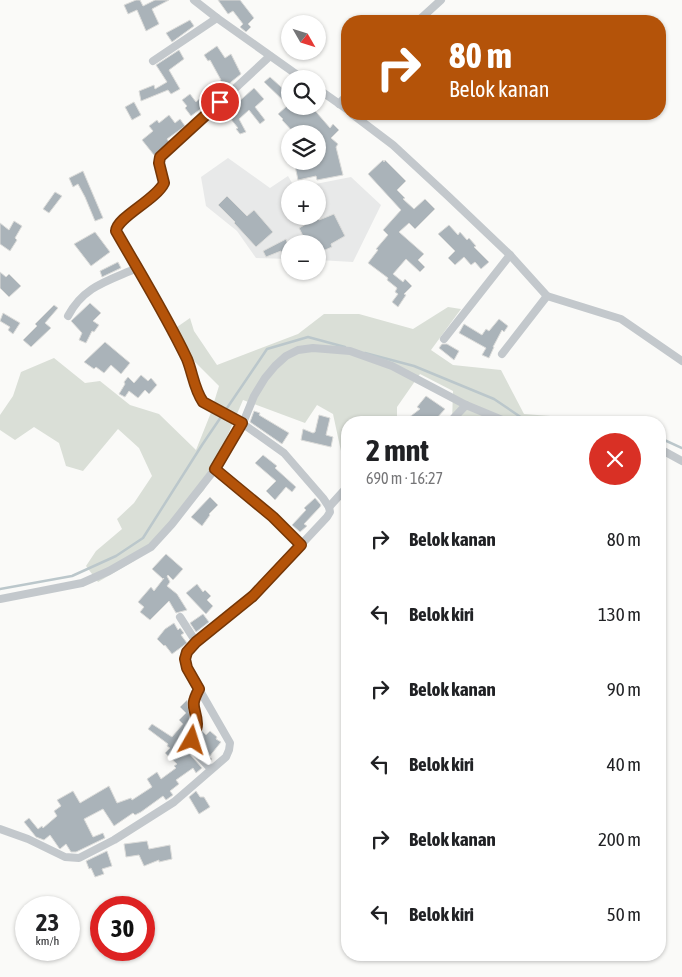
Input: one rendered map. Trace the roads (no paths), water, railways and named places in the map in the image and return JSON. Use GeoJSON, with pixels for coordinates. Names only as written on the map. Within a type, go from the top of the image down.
{"type":"FeatureCollection","features":[{"type":"Feature","properties":{"kind":"street"},"geometry":{"type":"LineString","coordinates":[[425,15],[441,0]]}},
{"type":"Feature","properties":{"kind":"street"},"geometry":{"type":"LineString","coordinates":[[197,1],[217,18],[290,70]]}},
{"type":"Feature","properties":{"kind":"street"},"geometry":{"type":"LineString","coordinates":[[153,61],[217,18]]}},
{"type":"Feature","properties":{"kind":"street"},"geometry":{"type":"LineString","coordinates":[[0,830],[28,839],[65,857],[79,858],[114,840],[174,802],[226,756],[230,750],[230,743],[186,663],[187,652],[196,642],[253,596],[330,512],[329,507],[316,488],[284,452],[241,422],[203,402],[196,392],[188,361],[116,231],[116,227],[160,191],[164,183],[159,163],[160,157],[270,56]]}},
{"type":"Feature","properties":{"kind":"street"},"geometry":{"type":"LineString","coordinates":[[326,95],[341,106]]}},
{"type":"Feature","properties":{"kind":"street"},"geometry":{"type":"LineString","coordinates":[[338,104],[341,101]]}},
{"type":"Feature","properties":{"kind":"street"},"geometry":{"type":"LineString","coordinates":[[360,120],[392,144],[510,255],[547,296],[621,319],[682,361]]}},
{"type":"Feature","properties":{"kind":"street"},"geometry":{"type":"LineString","coordinates":[[444,339],[510,255]]}},
{"type":"Feature","properties":{"kind":"street"},"geometry":{"type":"LineString","coordinates":[[68,316],[75,304],[91,289],[137,268]]}},
{"type":"Feature","properties":{"kind":"street"},"geometry":{"type":"LineString","coordinates":[[502,354],[547,296]]}},
{"type":"Feature","properties":{"kind":"street"},"geometry":{"type":"LineString","coordinates":[[0,599],[82,583],[110,571],[151,547],[172,524],[215,469],[254,396],[275,366],[286,356],[298,350],[313,348],[350,351],[392,366],[466,405],[492,416]]}},
{"type":"Feature","properties":{"kind":"street"},"geometry":{"type":"LineString","coordinates":[[456,416],[466,405]]}},
{"type":"Feature","properties":{"kind":"street"},"geometry":{"type":"LineString","coordinates":[[666,452],[682,461]]}},
{"type":"Feature","properties":{"kind":"street"},"geometry":{"type":"LineString","coordinates":[[215,469],[273,517],[301,545]]}},
{"type":"Feature","properties":{"kind":"street"},"geometry":{"type":"LineString","coordinates":[[329,507],[341,494]]}},
{"type":"Feature","properties":{"kind":"street"},"geometry":{"type":"LineString","coordinates":[[180,617],[196,642]]}},
{"type":"Feature","properties":{"kind":"street"},"geometry":{"type":"LineString","coordinates":[[199,689],[193,700],[197,723],[192,740],[193,750],[211,769]]}},
{"type":"Feature","properties":{"kind":"waterway"},"geometry":{"type":"LineString","coordinates":[[0,589],[72,576],[116,556],[143,538],[202,445],[267,349],[308,337],[345,347]]}},
{"type":"Feature","properties":{"kind":"waterway"},"geometry":{"type":"LineString","coordinates":[[365,353],[414,366],[494,399],[519,416]]}},
{"type":"Feature","properties":{"kind":"waterway"},"geometry":{"type":"LineString","coordinates":[[666,441],[682,448]]}}]}
